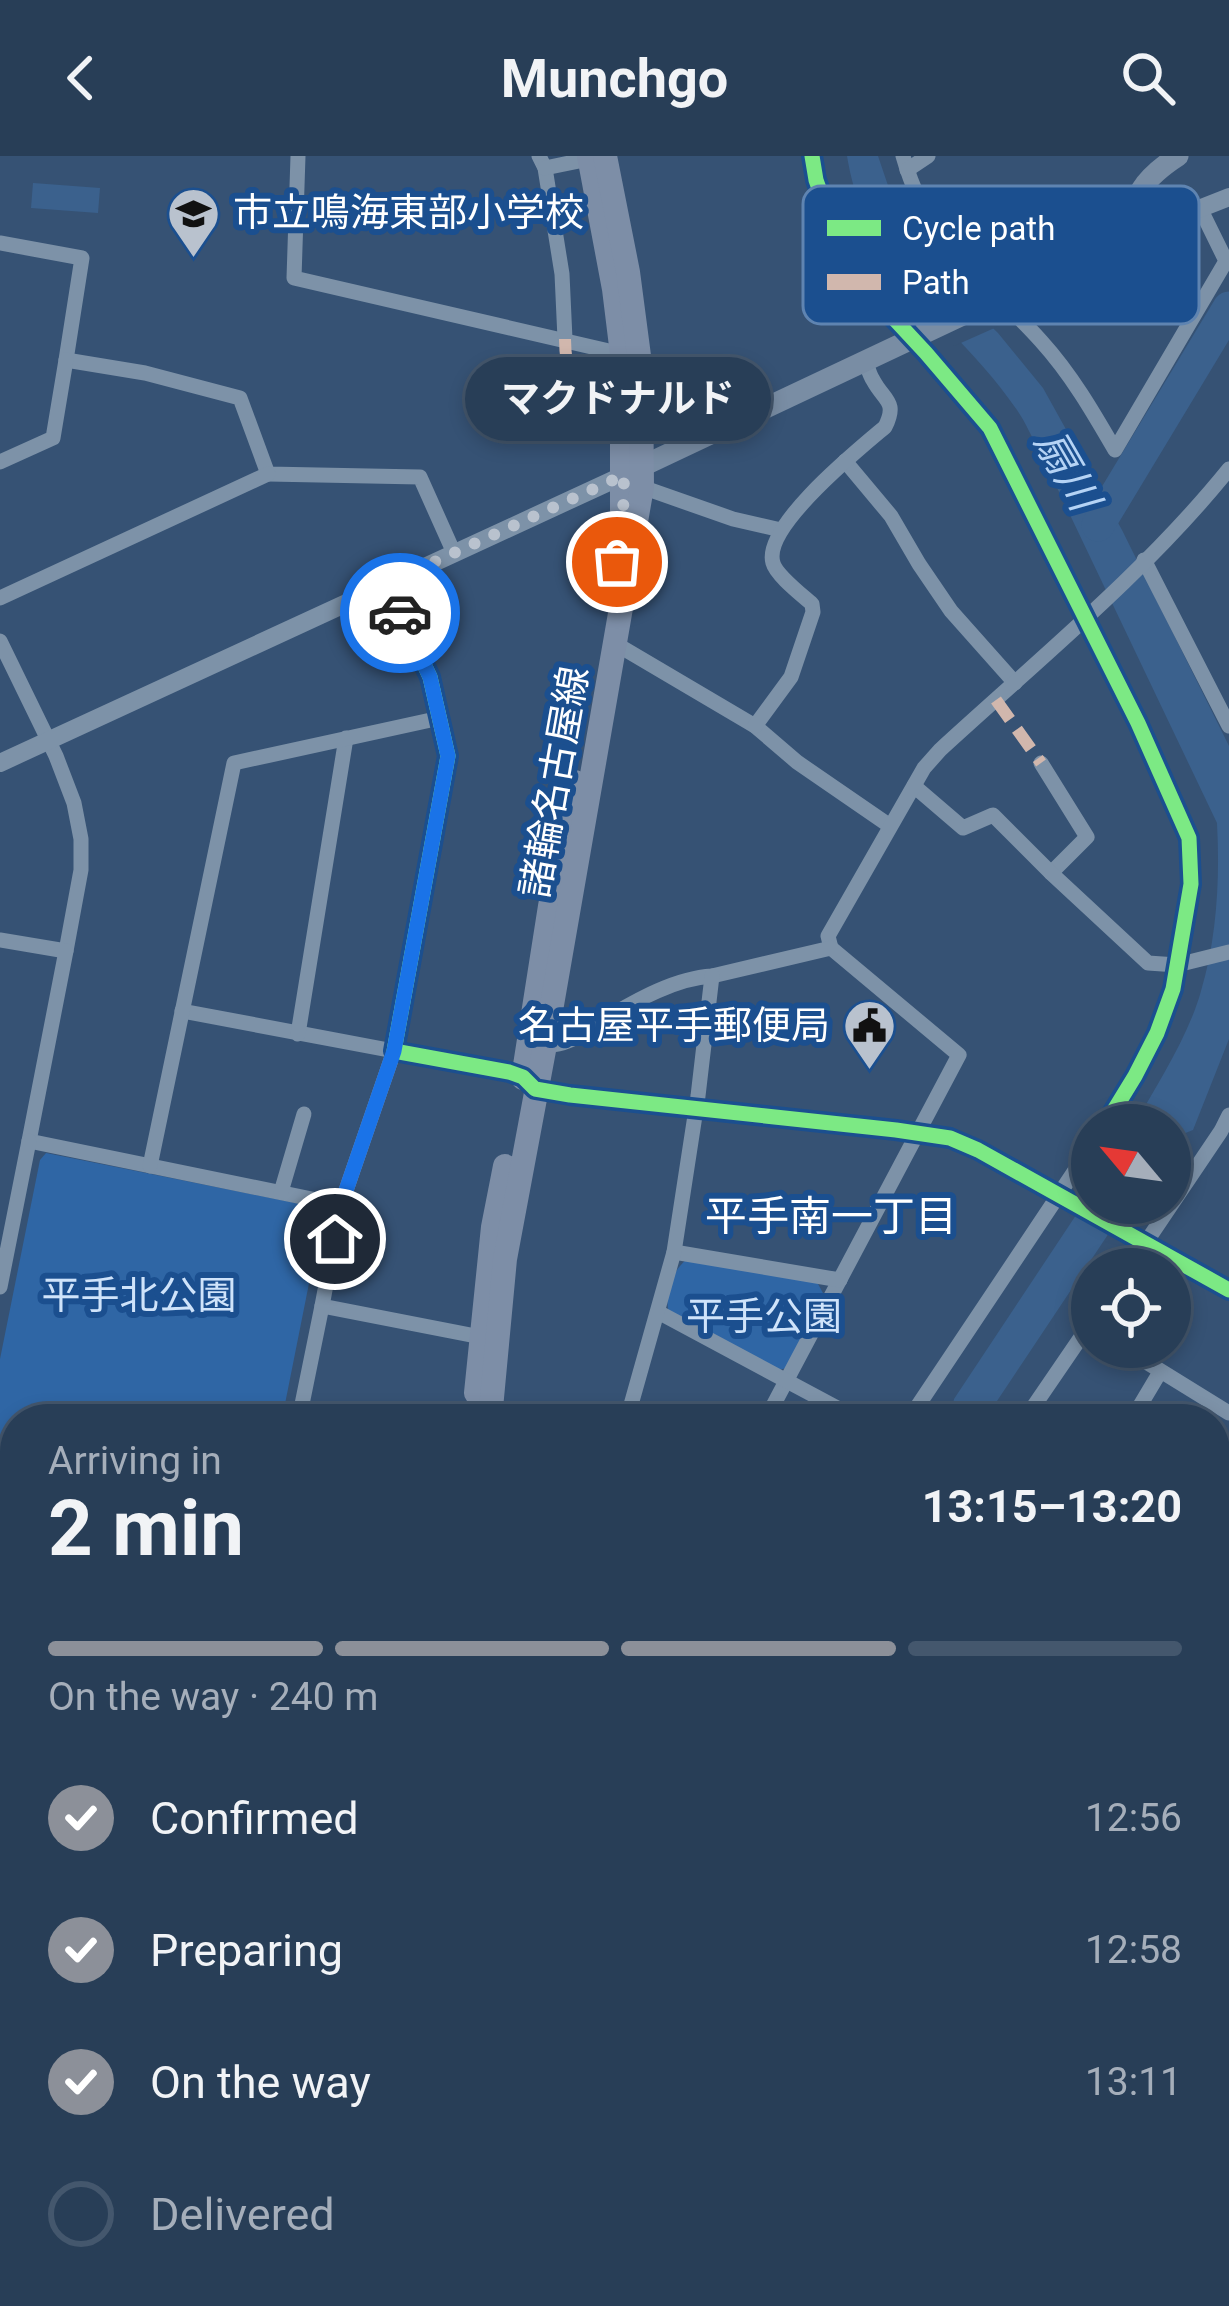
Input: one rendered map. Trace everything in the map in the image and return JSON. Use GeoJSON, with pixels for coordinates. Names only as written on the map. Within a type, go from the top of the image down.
{"type":"FeatureCollection","features":[{"type":"Feature","properties":{"kind":"main road"},"geometry":{"type":"LineString","coordinates":[[1143,186],[1178,156]]}},
{"type":"Feature","properties":{"kind":"main road","name":"諸輪名古屋線"},"geometry":{"type":"LineString","coordinates":[[491,1404],[550,906],[623,518],[636,476],[594,157]]}},
{"type":"Feature","properties":{"kind":"main road","name":"諸輪名古屋線"},"geometry":{"type":"LineString","coordinates":[[475,1404],[493,1227],[529,1083],[545,1046],[616,644],[636,476],[639,351],[628,272],[594,157]]}},
{"type":"Feature","properties":{"kind":"main road"},"geometry":{"type":"LineString","coordinates":[[636,476],[943,324]]}},
{"type":"Feature","properties":{"kind":"street"},"geometry":{"type":"LineString","coordinates":[[298,156],[295,278],[622,354]]}},
{"type":"Feature","properties":{"kind":"street"},"geometry":{"type":"LineString","coordinates":[[812,156],[818,186]]}},
{"type":"Feature","properties":{"kind":"street"},"geometry":{"type":"LineString","coordinates":[[905,163],[928,156]]}},
{"type":"Feature","properties":{"kind":"street"},"geometry":{"type":"LineString","coordinates":[[565,340],[562,274],[542,162],[594,157]]}},
{"type":"Feature","properties":{"kind":"street"},"geometry":{"type":"LineString","coordinates":[[1199,307],[1226,261],[1200,208],[1229,197]]}},
{"type":"Feature","properties":{"kind":"street"},"geometry":{"type":"LineString","coordinates":[[0,243],[82,258],[53,438],[0,462]]}},
{"type":"Feature","properties":{"kind":"street"},"geometry":{"type":"LineString","coordinates":[[905,324],[922,334],[990,428],[1138,723],[1189,838],[1191,884],[1173,989],[1157,1033],[1118,1104]]}},
{"type":"Feature","properties":{"kind":"street"},"geometry":{"type":"LineString","coordinates":[[1020,324],[1069,375],[1114,450],[1189,324]]}},
{"type":"Feature","properties":{"kind":"street"},"geometry":{"type":"LineString","coordinates":[[67,360],[145,373],[240,398],[268,474]]}},
{"type":"Feature","properties":{"kind":"street"},"geometry":{"type":"LineString","coordinates":[[755,726],[791,677],[813,612],[812,604],[776,569],[774,544],[781,530],[845,461],[885,427],[890,416],[890,405],[865,360]]}},
{"type":"Feature","properties":{"kind":"street"},"geometry":{"type":"LineString","coordinates":[[845,461],[891,517],[951,611],[1015,683]]}},
{"type":"Feature","properties":{"kind":"street"},"geometry":{"type":"LineString","coordinates":[[774,1404],[959,1055],[831,948],[828,936],[923,768],[1086,619],[1185,521],[1229,469]]}},
{"type":"Feature","properties":{"kind":"street"},"geometry":{"type":"LineString","coordinates":[[0,598],[268,474],[420,477],[454,553]]}},
{"type":"Feature","properties":{"kind":"street"},"geometry":{"type":"LineString","coordinates":[[0,763],[454,553],[636,476],[733,519],[781,530]]}},
{"type":"Feature","properties":{"kind":"street"},"geometry":{"type":"LineString","coordinates":[[1143,561],[1229,726]]}},
{"type":"Feature","properties":{"kind":"street"},"geometry":{"type":"LineString","coordinates":[[301,1404],[341,1205],[394,1051],[448,756],[430,677],[386,584]]}},
{"type":"Feature","properties":{"kind":"street"},"geometry":{"type":"LineString","coordinates":[[0,641],[74,803],[81,839],[78,897],[0,1287]]}},
{"type":"Feature","properties":{"kind":"street"},"geometry":{"type":"LineString","coordinates":[[616,644],[755,726],[797,762],[890,826]]}},
{"type":"Feature","properties":{"kind":"street"},"geometry":{"type":"LineString","coordinates":[[151,1166],[234,763],[440,718]]}},
{"type":"Feature","properties":{"kind":"street"},"geometry":{"type":"LineString","coordinates":[[298,1034],[346,738]]}},
{"type":"Feature","properties":{"kind":"street"},"geometry":{"type":"LineString","coordinates":[[1041,763],[1088,837],[1051,873]]}},
{"type":"Feature","properties":{"kind":"street"},"geometry":{"type":"LineString","coordinates":[[914,786],[963,828],[993,815],[1148,963],[1177,964],[1229,952]]}},
{"type":"Feature","properties":{"kind":"street"},"geometry":{"type":"LineString","coordinates":[[0,940],[66,951]]}},
{"type":"Feature","properties":{"kind":"street"},"geometry":{"type":"LineString","coordinates":[[545,1046],[560,1046],[606,1018],[695,977],[831,948]]}},
{"type":"Feature","properties":{"kind":"street"},"geometry":{"type":"LineString","coordinates":[[631,1404],[674,1252],[712,976]]}},
{"type":"Feature","properties":{"kind":"street"},"geometry":{"type":"LineString","coordinates":[[182,1011],[509,1072],[570,1095],[950,1138],[1229,1290]]}},
{"type":"Feature","properties":{"kind":"street"},"geometry":{"type":"LineString","coordinates":[[281,1192],[304,1114]]}},
{"type":"Feature","properties":{"kind":"street"},"geometry":{"type":"LineString","coordinates":[[1138,1248],[1226,1127]]}},
{"type":"Feature","properties":{"kind":"street"},"geometry":{"type":"LineString","coordinates":[[29,1141],[341,1205]]}},
{"type":"Feature","properties":{"kind":"street"},"geometry":{"type":"LineString","coordinates":[[919,1404],[1071,1178]]}},
{"type":"Feature","properties":{"kind":"street"},"geometry":{"type":"LineString","coordinates":[[674,1252],[840,1280]]}},
{"type":"Feature","properties":{"kind":"street"},"geometry":{"type":"LineString","coordinates":[[322,1306],[481,1337]]}},
{"type":"Feature","properties":{"kind":"street"},"geometry":{"type":"LineString","coordinates":[[658,1312],[830,1404]]}},
{"type":"Feature","properties":{"kind":"street"},"geometry":{"type":"LineString","coordinates":[[1035,1404],[1071,1353]]}},
{"type":"Feature","properties":{"kind":"street"},"geometry":{"type":"LineString","coordinates":[[1154,1368],[1214,1404]]}},
{"type":"Feature","properties":{"kind":"street"},"geometry":{"type":"LineString","coordinates":[[1141,1404],[1160,1372]]}},
{"type":"Feature","properties":{"kind":"green space","name":"平手北公園"},"geometry":{"type":"Polygon","coordinates":[[[46,1153],[316,1207],[322,1218],[285,1404],[0,1404],[0,1359],[40,1160],[46,1153]]]}},
{"type":"Feature","properties":{"kind":"green space","name":"平手公園"},"geometry":{"type":"Polygon","coordinates":[[[686,1260],[817,1282],[824,1295],[786,1368],[776,1371],[669,1313],[670,1284],[686,1260]]]}},
{"type":"Feature","properties":{"kind":"water"},"geometry":{"type":"Polygon","coordinates":[[[847,156],[878,156],[888,186],[854,186],[847,156]]]}},
{"type":"Feature","properties":{"kind":"water"},"geometry":{"type":"Polygon","coordinates":[[[33,183],[100,188],[98,213],[31,208],[33,183]]]}},
{"type":"Feature","properties":{"kind":"water","name":"扇川"},"geometry":{"type":"Polygon","coordinates":[[[943,324],[989,324],[1043,388],[1122,530],[1229,746],[1229,1039],[1191,1131],[1191,1104],[1146,1104],[1181,1042],[1201,991],[1216,908],[1217,823],[1023,420],[943,324]]]}},
{"type":"Feature","properties":{"kind":"water"},"geometry":{"type":"Polygon","coordinates":[[[1071,1223],[1115,1224],[1099,1248],[1071,1248],[1071,1290],[995,1404],[953,1404],[1071,1223]]]}},
{"type":"Feature","properties":{"kind":"pier"},"geometry":{"type":"Polygon","coordinates":[[[933,324],[999,326],[954,346],[933,324]]]}},
{"type":"Feature","properties":{"kind":"waterway","name":"扇川"},"geometry":{"type":"LineString","coordinates":[[1098,525],[1229,308]]}},
{"type":"Feature","properties":{"kind":"marked path"},"geometry":{"type":"LineString","coordinates":[[565,339],[568,369],[582,409],[615,431]]}},
{"type":"Feature","properties":{"kind":"marked path"},"geometry":{"type":"LineString","coordinates":[[996,700],[1041,763]]}},
{"type":"Feature","properties":{"kind":"cycle path"},"geometry":{"type":"LineString","coordinates":[[812,156],[818,186]]}},
{"type":"Feature","properties":{"kind":"cycle path"},"geometry":{"type":"LineString","coordinates":[[899,324],[990,428],[1138,723],[1189,838],[1191,884],[1173,989],[1157,1033],[1118,1104]]}},
{"type":"Feature","properties":{"kind":"cycle path"},"geometry":{"type":"LineString","coordinates":[[386,584],[430,677],[448,756],[394,1051],[509,1072],[535,1089],[570,1095],[950,1138],[1229,1290]]}},
{"type":"Feature","properties":{"kind":"way so far"},"geometry":{"type":"LineString","coordinates":[[400,613],[386,584],[624,475],[617,562]]}},
{"type":"Feature","properties":{"kind":"place","name":"市立鳴海東部小学校"},"geometry":{"type":"Point","coordinates":[194,259]}},
{"type":"Feature","properties":{"kind":"place","name":"マクドナルド"},"geometry":{"type":"Point","coordinates":[617,562]}},
{"type":"Feature","properties":{"kind":"place","name":"名古屋平手郵便局"},"geometry":{"type":"Point","coordinates":[869,1072]}},
{"type":"Feature","properties":{"kind":"district","name":"平手南一丁目"},"geometry":{"type":"Point","coordinates":[831,1216]}},
{"type":"Feature","properties":{"kind":"route"},"geometry":{"type":"LineString","coordinates":[[335,1239],[341,1205],[394,1051],[448,756],[430,677],[400,613]]}}]}
